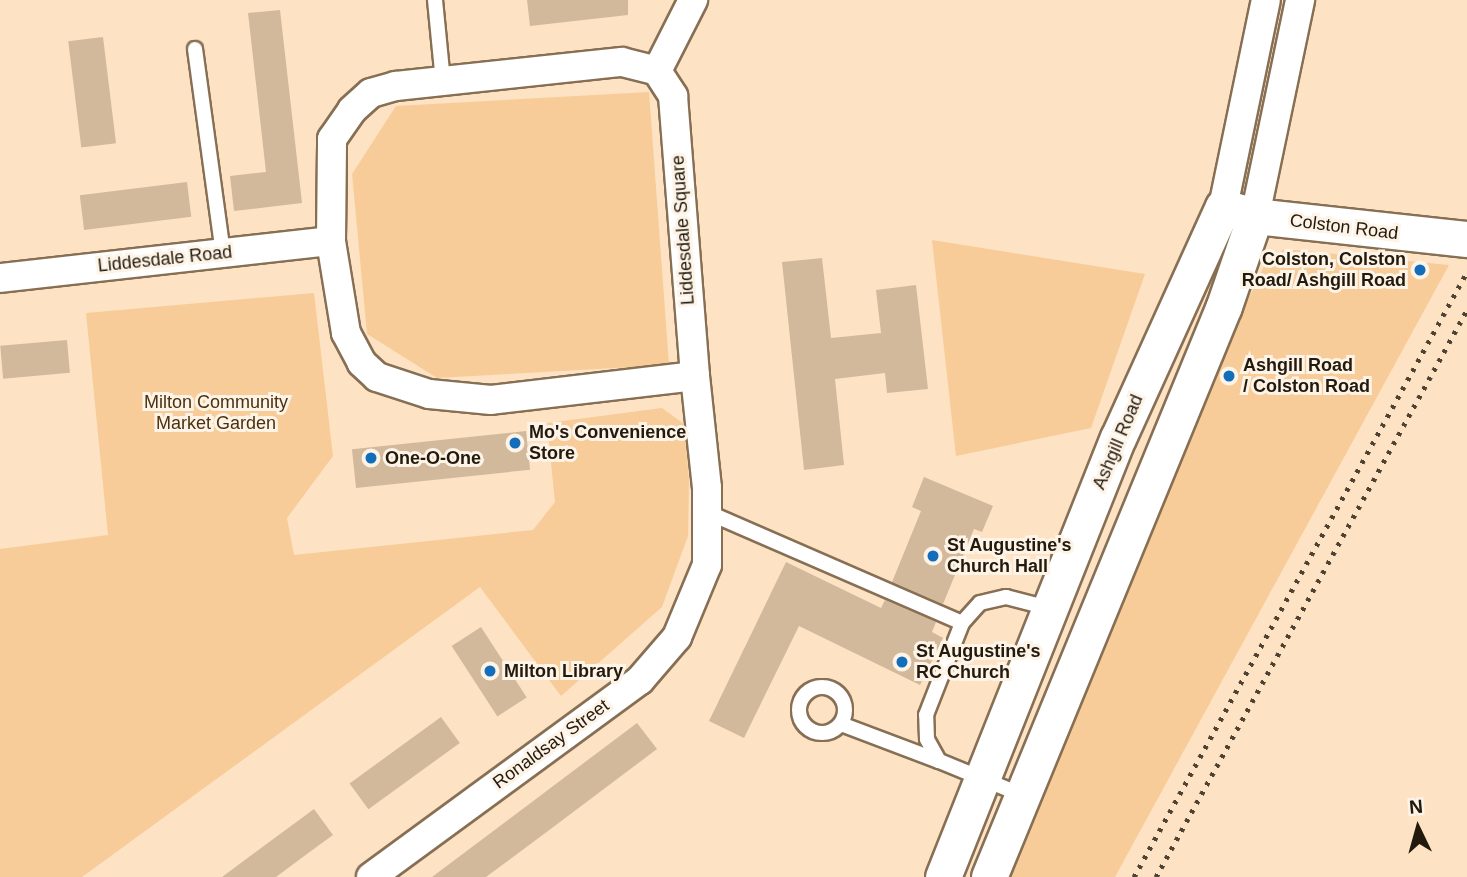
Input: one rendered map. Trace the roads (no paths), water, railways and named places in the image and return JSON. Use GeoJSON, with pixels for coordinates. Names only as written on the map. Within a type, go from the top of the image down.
{"type":"FeatureCollection","features":[{"type":"Feature","properties":{"kind":"street"},"geometry":{"type":"LineString","coordinates":[[694,0],[657,71],[622,62],[443,81],[371,93],[332,139],[331,241],[345,333],[362,363],[400,388],[491,400],[695,376]]}},
{"type":"Feature","properties":{"kind":"street","name":"Ashgill Road"},"geometry":{"type":"LineString","coordinates":[[989,877],[1224,306],[1266,0]]}},
{"type":"Feature","properties":{"kind":"street","name":"Ashgill Road"},"geometry":{"type":"LineString","coordinates":[[943,877],[984,783],[1118,438],[1239,212],[1300,0]]}},
{"type":"Feature","properties":{"kind":"street","name":"Liddesdale Square"},"geometry":{"type":"LineString","coordinates":[[657,71],[673,96],[695,376]]}},
{"type":"Feature","properties":{"kind":"street","name":"Colston Road"},"geometry":{"type":"LineString","coordinates":[[1239,212],[1428,237],[1467,239]]}},
{"type":"Feature","properties":{"kind":"street","name":"Liddesdale Road"},"geometry":{"type":"LineString","coordinates":[[0,278],[331,241]]}},
{"type":"Feature","properties":{"kind":"street","name":"Ronaldsay Street"},"geometry":{"type":"LineString","coordinates":[[371,877],[640,680],[677,637],[707,565],[707,512],[695,376]]}},
{"type":"Feature","properties":{"kind":"lane"},"geometry":{"type":"LineString","coordinates":[[435,0],[443,81]]}},
{"type":"Feature","properties":{"kind":"lane"},"geometry":{"type":"LineString","coordinates":[[195,49],[223,253]]}},
{"type":"Feature","properties":{"kind":"lane"},"geometry":{"type":"LineString","coordinates":[[707,512],[962,623]]}},
{"type":"Feature","properties":{"kind":"lane"},"geometry":{"type":"LineString","coordinates":[[939,761],[927,739],[926,715],[962,623],[980,603],[1006,597],[1053,609]]}},
{"type":"Feature","properties":{"kind":"lane"},"geometry":{"type":"LineString","coordinates":[[841,724],[939,761],[984,783],[1024,795]]}},
{"type":"Feature","properties":{"kind":"railway"},"geometry":{"type":"LineString","coordinates":[[1134,877],[1467,272]]}},
{"type":"Feature","properties":{"kind":"railway"},"geometry":{"type":"LineString","coordinates":[[1156,877],[1467,310]]}},
{"type":"Feature","properties":{"kind":"place","name":"Colston, Colston Road/ Ashgill Road"},"geometry":{"type":"Point","coordinates":[1420,270]}},
{"type":"Feature","properties":{"kind":"place","name":"Ashgill Road / Colston Road"},"geometry":{"type":"Point","coordinates":[1229,376]}},
{"type":"Feature","properties":{"kind":"place","name":"Mo's Convenience Store"},"geometry":{"type":"Point","coordinates":[515,443]}},
{"type":"Feature","properties":{"kind":"place","name":"One-O-One"},"geometry":{"type":"Point","coordinates":[371,458]}},
{"type":"Feature","properties":{"kind":"place","name":"St Augustine's Church Hall"},"geometry":{"type":"Point","coordinates":[933,556]}},
{"type":"Feature","properties":{"kind":"place","name":"St Augustine's RC Church"},"geometry":{"type":"Point","coordinates":[902,662]}},
{"type":"Feature","properties":{"kind":"place","name":"Milton Library"},"geometry":{"type":"Point","coordinates":[490,671]}},
{"type":"Feature","properties":{"kind":"park label","name":"Milton Community Market Garden"},"geometry":{"type":"Point","coordinates":[216,413]}}]}
